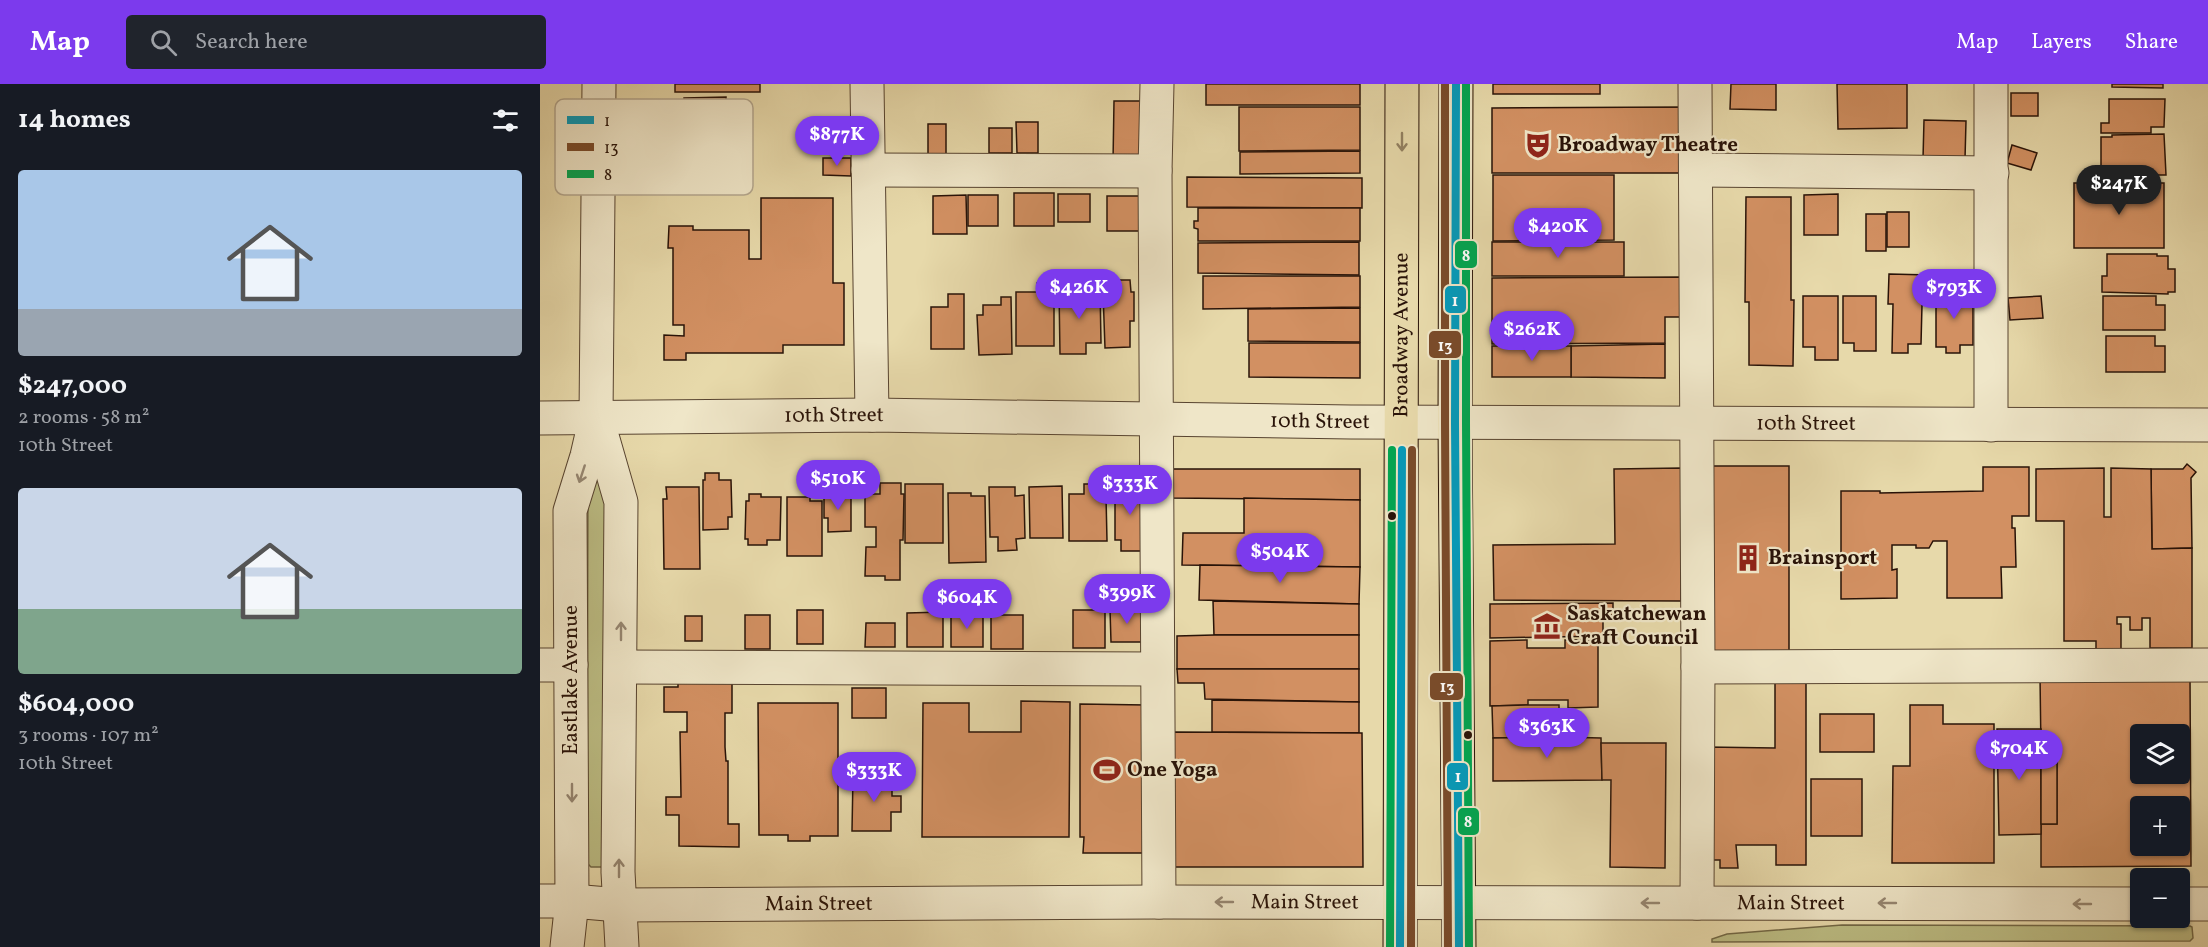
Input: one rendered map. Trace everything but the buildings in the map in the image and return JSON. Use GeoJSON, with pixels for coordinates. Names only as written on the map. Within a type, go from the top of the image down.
{"type":"FeatureCollection","features":[{"type":"Feature","properties":{"kind":"main road","name":"Broadway Avenue"},"geometry":{"type":"LineString","coordinates":[[1400,947],[1402,84]]}},
{"type":"Feature","properties":{"kind":"main road"},"geometry":{"type":"LineString","coordinates":[[1456,84],[1455,423],[1459,947]]}},
{"type":"Feature","properties":{"kind":"street","name":"Eastlake Avenue"},"geometry":{"type":"LineString","coordinates":[[599,84],[599,99]]}},
{"type":"Feature","properties":{"kind":"street"},"geometry":{"type":"LineString","coordinates":[[867,84],[872,415]]}},
{"type":"Feature","properties":{"kind":"street"},"geometry":{"type":"LineString","coordinates":[[1157,84],[1155,171],[1159,902]]}},
{"type":"Feature","properties":{"kind":"street"},"geometry":{"type":"LineString","coordinates":[[1695,84],[1697,903]]}},
{"type":"Feature","properties":{"kind":"street"},"geometry":{"type":"LineString","coordinates":[[1991,84],[1991,425]]}},
{"type":"Feature","properties":{"kind":"street"},"geometry":{"type":"LineString","coordinates":[[868,170],[1155,171]]}},
{"type":"Feature","properties":{"kind":"street"},"geometry":{"type":"LineString","coordinates":[[1696,170],[1992,173]]}},
{"type":"Feature","properties":{"kind":"street","name":"Eastlake Avenue"},"geometry":{"type":"LineString","coordinates":[[567,947],[572,901],[555,665],[570,511],[596,417],[598,195]]}},
{"type":"Feature","properties":{"kind":"street","name":"10th Street"},"geometry":{"type":"LineString","coordinates":[[540,418],[872,415],[1455,423],[2208,425]]}},
{"type":"Feature","properties":{"kind":"street","name":"Eastlake Avenue"},"geometry":{"type":"LineString","coordinates":[[596,417],[621,502],[619,905],[622,947]]}},
{"type":"Feature","properties":{"kind":"street"},"geometry":{"type":"LineString","coordinates":[[1698,667],[2208,665]]}},
{"type":"Feature","properties":{"kind":"street"},"geometry":{"type":"LineString","coordinates":[[621,667],[1157,669]]}},
{"type":"Feature","properties":{"kind":"street","name":"Main Street"},"geometry":{"type":"LineString","coordinates":[[540,901],[619,905],[1159,902],[2130,904]]}},
{"type":"Feature","properties":{"kind":"street"},"geometry":{"type":"LineString","coordinates":[[2190,904],[2208,904]]}},
{"type":"Feature","properties":{"kind":"green space"},"geometry":{"type":"Polygon","coordinates":[[[607,467],[603,867],[591,867],[587,863],[588,470],[607,467]]]}},
{"type":"Feature","properties":{"kind":"green space"},"geometry":{"type":"Polygon","coordinates":[[[1842,925],[2130,926],[2130,928],[2190,928],[2190,926],[2193,938],[2190,941],[1712,942],[1712,939],[1727,934],[1842,925]]]}},
{"type":"Feature","properties":{"kind":"transit line","name":"13"},"geometry":{"type":"LineString","coordinates":[[1445,84],[1448,947]]}},
{"type":"Feature","properties":{"kind":"transit line","name":"1"},"geometry":{"type":"LineString","coordinates":[[1456,84],[1455,423],[1459,947]]}},
{"type":"Feature","properties":{"kind":"transit line","name":"8"},"geometry":{"type":"LineString","coordinates":[[1466,84],[1469,947]]}},
{"type":"Feature","properties":{"kind":"transit line","name":"8"},"geometry":{"type":"LineString","coordinates":[[1390,947],[1392,450]]}},
{"type":"Feature","properties":{"kind":"transit line","name":"1"},"geometry":{"type":"LineString","coordinates":[[1400,947],[1402,450]]}},
{"type":"Feature","properties":{"kind":"transit line","name":"13"},"geometry":{"type":"LineString","coordinates":[[1411,947],[1412,450]]}},
{"type":"Feature","properties":{"kind":"place","name":"Broadway Theatre"},"geometry":{"type":"Point","coordinates":[1538,145]}},
{"type":"Feature","properties":{"kind":"place","name":"Brainsport"},"geometry":{"type":"Point","coordinates":[1748,558]}},
{"type":"Feature","properties":{"kind":"place","name":"Saskatchewan Craft Council"},"geometry":{"type":"Point","coordinates":[1547,626]}},
{"type":"Feature","properties":{"kind":"place","name":"One Yoga"},"geometry":{"type":"Point","coordinates":[1107,770]}}]}
